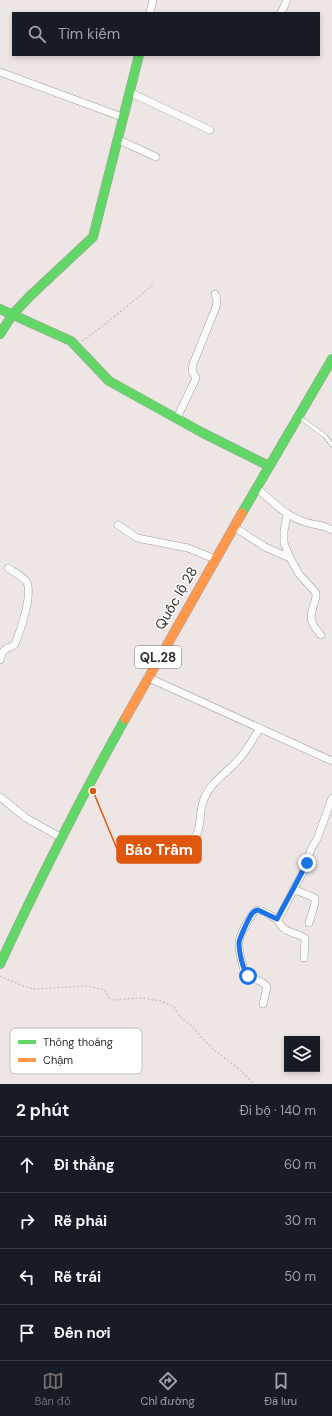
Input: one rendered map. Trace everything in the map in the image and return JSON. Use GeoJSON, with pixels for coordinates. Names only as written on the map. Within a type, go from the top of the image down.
{"type":"FeatureCollection","features":[{"type":"Feature","properties":{"kind":"main road"},"geometry":{"type":"LineString","coordinates":[[0,334],[13,314],[30,296],[93,237],[122,117],[139,56]]}},
{"type":"Feature","properties":{"kind":"main road"},"geometry":{"type":"LineString","coordinates":[[0,309],[71,341],[109,382],[269,466]]}},
{"type":"Feature","properties":{"kind":"main road","name":"Quốc lộ 28"},"geometry":{"type":"LineString","coordinates":[[0,964],[60,837],[147,677],[332,359]]}},
{"type":"Feature","properties":{"kind":"street"},"geometry":{"type":"LineString","coordinates":[[150,12],[153,0]]}},
{"type":"Feature","properties":{"kind":"street"},"geometry":{"type":"LineString","coordinates":[[281,12],[287,0]]}},
{"type":"Feature","properties":{"kind":"street"},"geometry":{"type":"LineString","coordinates":[[0,72],[122,117]]}},
{"type":"Feature","properties":{"kind":"street"},"geometry":{"type":"LineString","coordinates":[[129,92],[210,130]]}},
{"type":"Feature","properties":{"kind":"street"},"geometry":{"type":"LineString","coordinates":[[117,139],[156,157]]}},
{"type":"Feature","properties":{"kind":"street"},"geometry":{"type":"LineString","coordinates":[[177,418],[196,378],[192,369],[216,307],[215,294]]}},
{"type":"Feature","properties":{"kind":"street"},"geometry":{"type":"LineString","coordinates":[[257,488],[287,515],[332,530]]}},
{"type":"Feature","properties":{"kind":"street"},"geometry":{"type":"LineString","coordinates":[[287,515],[284,531],[284,543],[299,574],[316,593],[311,620],[321,635]]}},
{"type":"Feature","properties":{"kind":"street"},"geometry":{"type":"LineString","coordinates":[[118,525],[137,538],[188,548],[215,559]]}},
{"type":"Feature","properties":{"kind":"street"},"geometry":{"type":"LineString","coordinates":[[234,527],[265,547],[290,558]]}},
{"type":"Feature","properties":{"kind":"street"},"geometry":{"type":"LineString","coordinates":[[0,660],[6,647],[13,646],[15,644],[29,592],[25,580],[8,568]]}},
{"type":"Feature","properties":{"kind":"street"},"geometry":{"type":"LineString","coordinates":[[147,677],[332,761]]}},
{"type":"Feature","properties":{"kind":"street"},"geometry":{"type":"LineString","coordinates":[[193,840],[198,831],[203,799],[211,785],[239,759],[260,728]]}},
{"type":"Feature","properties":{"kind":"street"},"geometry":{"type":"LineString","coordinates":[[0,797],[26,818],[60,837]]}},
{"type":"Feature","properties":{"kind":"street"},"geometry":{"type":"LineString","coordinates":[[277,919],[307,863],[311,849],[317,839],[332,798]]}},
{"type":"Feature","properties":{"kind":"street"},"geometry":{"type":"LineString","coordinates":[[293,889],[315,898],[309,923]]}},
{"type":"Feature","properties":{"kind":"street"},"geometry":{"type":"LineString","coordinates":[[263,1004],[267,987],[264,982],[245,974],[239,941],[251,915],[258,910],[277,919],[286,931],[305,938],[304,958]]}},
{"type":"Feature","properties":{"kind":"lane"},"geometry":{"type":"LineString","coordinates":[[299,417],[325,436],[332,445]]}},
{"type":"Feature","properties":{"kind":"path"},"geometry":{"type":"LineString","coordinates":[[75,346],[103,326],[154,284]]}},
{"type":"Feature","properties":{"kind":"path"},"geometry":{"type":"LineString","coordinates":[[0,976],[21,986],[33,989],[86,986],[104,990],[109,998],[113,1000],[142,998],[169,1004],[174,1007],[183,1020],[192,1026],[214,1050],[238,1068],[254,1084]]}},
{"type":"Feature","properties":{"kind":"traffic: fast"},"geometry":{"type":"LineString","coordinates":[[0,334],[13,314],[30,296],[93,237],[139,56]]}},
{"type":"Feature","properties":{"kind":"traffic: fast"},"geometry":{"type":"LineString","coordinates":[[0,309],[71,341],[109,381],[201,432],[269,466]]}},
{"type":"Feature","properties":{"kind":"traffic: fast"},"geometry":{"type":"LineString","coordinates":[[242,513],[332,359]]}},
{"type":"Feature","properties":{"kind":"traffic: fast"},"geometry":{"type":"LineString","coordinates":[[0,964],[60,840],[125,719]]}},
{"type":"Feature","properties":{"kind":"traffic: slow"},"geometry":{"type":"LineString","coordinates":[[125,719],[242,513]]}},
{"type":"Feature","properties":{"kind":"place","name":"Bảo Trâm"},"geometry":{"type":"Point","coordinates":[93,791]}},
{"type":"Feature","properties":{"kind":"route"},"geometry":{"type":"LineString","coordinates":[[248,976],[245,974],[239,941],[251,915],[258,910],[277,919],[280,916],[307,863]]}}]}
